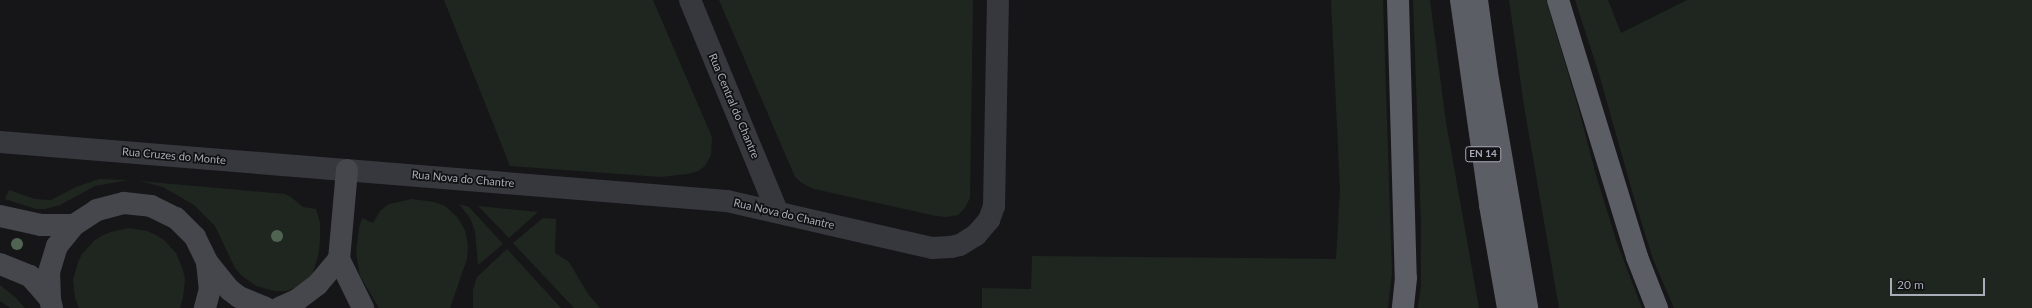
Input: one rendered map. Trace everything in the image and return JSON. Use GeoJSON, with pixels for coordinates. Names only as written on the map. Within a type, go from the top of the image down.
{"type":"FeatureCollection","features":[{"type":"Feature","properties":{"kind":"highway"},"geometry":{"type":"LineString","coordinates":[[1398,0],[1406,278],[1403,308]]}},
{"type":"Feature","properties":{"kind":"highway","name":"EN 14"},"geometry":{"type":"LineString","coordinates":[[1461,0],[1490,205],[1508,308]]}},
{"type":"Feature","properties":{"kind":"highway","name":"EN 14"},"geometry":{"type":"LineString","coordinates":[[1477,0],[1487,73],[1527,308]]}},
{"type":"Feature","properties":{"kind":"highway"},"geometry":{"type":"LineString","coordinates":[[1558,0],[1636,257],[1656,308]]}},
{"type":"Feature","properties":{"kind":"main road"},"geometry":{"type":"LineString","coordinates":[[347,170],[340,259],[363,308]]}},
{"type":"Feature","properties":{"kind":"main road"},"geometry":{"type":"LineString","coordinates":[[51,304],[49,272],[57,246],[74,225],[97,210],[124,203],[151,206],[176,218],[195,237],[207,262],[230,290],[239,297],[266,308]]}},
{"type":"Feature","properties":{"kind":"main road"},"geometry":{"type":"LineString","coordinates":[[0,216],[41,225],[74,225]]}},
{"type":"Feature","properties":{"kind":"main road"},"geometry":{"type":"LineString","coordinates":[[278,308],[297,300],[318,284],[340,259]]}},
{"type":"Feature","properties":{"kind":"main road"},"geometry":{"type":"LineString","coordinates":[[205,308],[210,290],[207,262]]}},
{"type":"Feature","properties":{"kind":"main road"},"geometry":{"type":"LineString","coordinates":[[0,264],[30,276],[51,304]]}},
{"type":"Feature","properties":{"kind":"street","name":"Rua Central do Chantre"},"geometry":{"type":"LineString","coordinates":[[690,0],[777,211]]}},
{"type":"Feature","properties":{"kind":"street","name":"Rua Nova do Chantre"},"geometry":{"type":"LineString","coordinates":[[347,170],[727,200],[932,248],[960,245],[976,235],[989,220],[996,199],[998,0]]}},
{"type":"Feature","properties":{"kind":"street","name":"Rua Cruzes do Monte"},"geometry":{"type":"LineString","coordinates":[[0,142],[347,170]]}},
{"type":"Feature","properties":{"kind":"shaded area"},"geometry":{"type":"Polygon","coordinates":[[[444,0],[653,0],[712,137],[711,155],[705,166],[698,171],[688,174],[660,177],[510,166],[444,0]]]}},
{"type":"Feature","properties":{"kind":"shaded area"},"geometry":{"type":"Polygon","coordinates":[[[719,0],[973,0],[970,198],[965,208],[958,215],[947,217],[936,216],[814,189],[802,183],[795,177],[719,0]]]}},
{"type":"Feature","properties":{"kind":"shaded area"},"geometry":{"type":"Polygon","coordinates":[[[1331,0],[1383,0],[1392,272],[1388,308],[982,308],[982,288],[1031,289],[1032,256],[1336,259],[1340,190],[1331,0]]]}},
{"type":"Feature","properties":{"kind":"shaded area"},"geometry":{"type":"Polygon","coordinates":[[[1413,0],[1430,0],[1446,122],[1479,308],[1418,308],[1421,285],[1421,226],[1413,0]]]}},
{"type":"Feature","properties":{"kind":"shaded area"},"geometry":{"type":"Polygon","coordinates":[[[1509,0],[1546,0],[1617,243],[1642,308],[1559,308],[1524,106],[1509,0]]]}},
{"type":"Feature","properties":{"kind":"shaded area"},"geometry":{"type":"Polygon","coordinates":[[[1575,0],[1608,0],[1621,33],[1687,0],[2032,0],[2032,308],[1674,308],[1653,259],[1599,74],[1575,0]]]}},
{"type":"Feature","properties":{"kind":"shaded area"},"geometry":{"type":"Polygon","coordinates":[[[99,179],[128,180],[95,186],[60,205],[45,209],[36,209],[5,199],[9,190],[35,199],[51,200],[76,187],[99,179]]]}},
{"type":"Feature","properties":{"kind":"shaded area"},"geometry":{"type":"Polygon","coordinates":[[[140,181],[285,194],[303,207],[316,209],[320,223],[320,237],[319,252],[313,273],[308,281],[286,291],[275,291],[256,286],[241,275],[235,268],[215,226],[194,205],[163,187],[140,181]]]}},
{"type":"Feature","properties":{"kind":"shaded area"},"geometry":{"type":"Polygon","coordinates":[[[412,199],[434,202],[445,206],[457,217],[465,230],[468,245],[467,259],[450,308],[379,308],[360,276],[356,253],[359,228],[362,218],[373,223],[380,211],[389,204],[412,199]]]}},
{"type":"Feature","properties":{"kind":"shaded area"},"geometry":{"type":"Polygon","coordinates":[[[459,204],[469,207],[503,244],[478,265],[475,231],[470,218],[459,204]]]}},
{"type":"Feature","properties":{"kind":"shaded area"},"geometry":{"type":"Polygon","coordinates":[[[478,206],[538,212],[509,238],[478,206]]]}},
{"type":"Feature","properties":{"kind":"shaded area"},"geometry":{"type":"Polygon","coordinates":[[[543,218],[556,219],[555,253],[569,262],[588,294],[600,308],[574,308],[513,243],[543,218]]]}},
{"type":"Feature","properties":{"kind":"shaded area"},"geometry":{"type":"Polygon","coordinates":[[[129,228],[147,231],[156,235],[164,240],[176,253],[185,279],[183,298],[180,308],[79,308],[75,298],[73,280],[82,254],[95,240],[103,235],[129,228]]]}},
{"type":"Feature","properties":{"kind":"shaded area"},"geometry":{"type":"Polygon","coordinates":[[[507,249],[561,308],[473,308],[473,290],[477,277],[507,249]]]}},
{"type":"Feature","properties":{"kind":"shaded area"},"geometry":{"type":"Polygon","coordinates":[[[0,285],[16,298],[25,308],[10,308],[0,301],[0,285]]]}}]}
